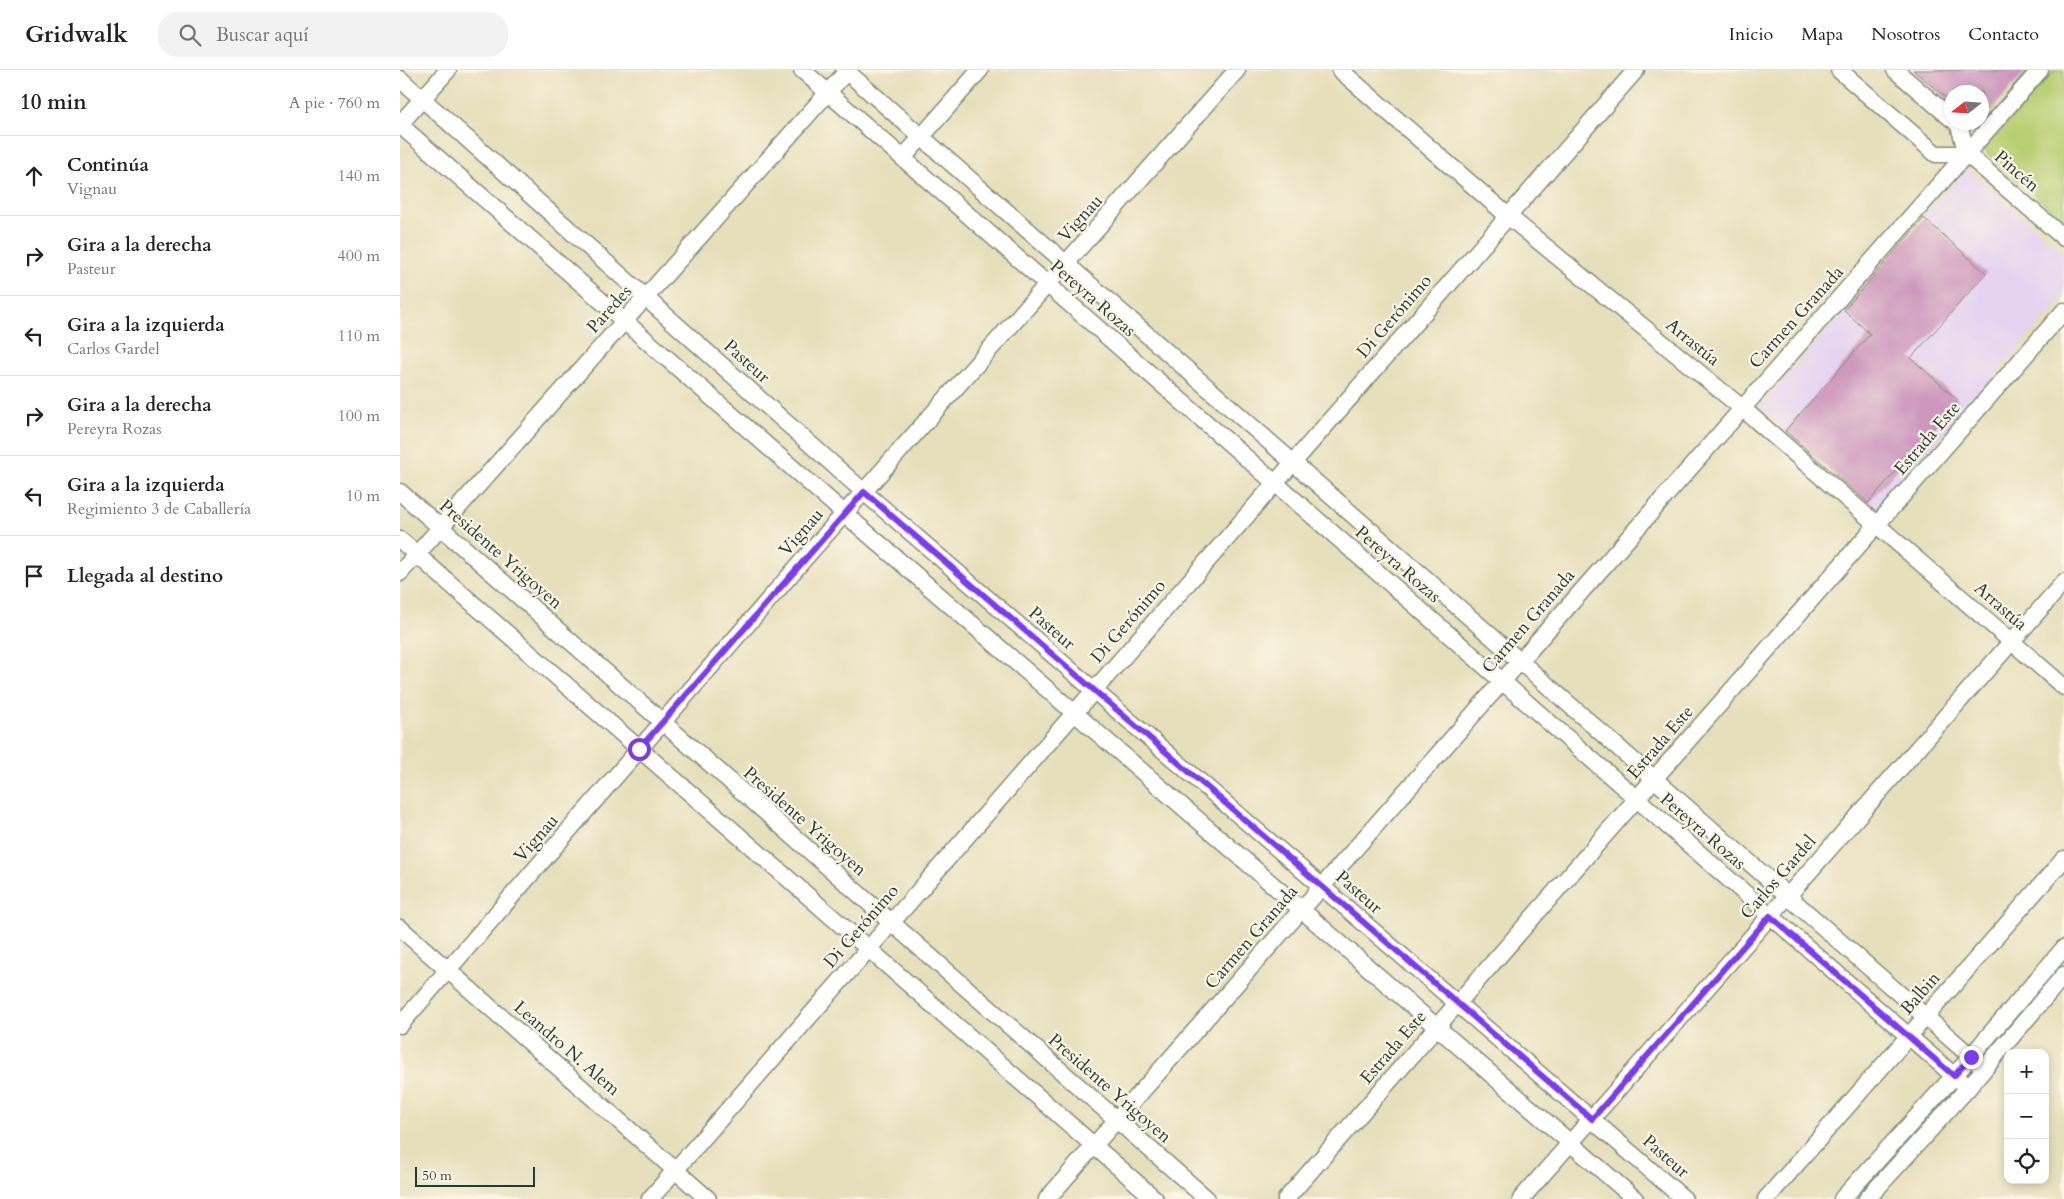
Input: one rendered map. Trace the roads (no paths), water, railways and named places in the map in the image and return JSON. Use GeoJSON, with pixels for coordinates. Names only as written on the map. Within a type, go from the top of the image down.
{"type":"FeatureCollection","features":[{"type":"Feature","properties":{"kind":"street"},"geometry":{"type":"LineString","coordinates":[[448,70],[400,125],[844,514],[1635,1199]]}},
{"type":"Feature","properties":{"kind":"street","name":"Pereyra Rozas"},"geometry":{"type":"LineString","coordinates":[[802,70],[1968,1088]]}},
{"type":"Feature","properties":{"kind":"street"},"geometry":{"type":"LineString","coordinates":[[903,158],[980,70]]}},
{"type":"Feature","properties":{"kind":"street","name":"Vignau"},"geometry":{"type":"LineString","coordinates":[[400,1025],[844,514],[1237,70]]}},
{"type":"Feature","properties":{"kind":"street","name":"Arrastúa"},"geometry":{"type":"LineString","coordinates":[[1340,70],[1508,216],[1742,408],[2064,687]]}},
{"type":"Feature","properties":{"kind":"street","name":"Di Gerónimo"},"geometry":{"type":"LineString","coordinates":[[650,1199],[1636,70]]}},
{"type":"Feature","properties":{"kind":"street","name":"Pincén"},"geometry":{"type":"LineString","coordinates":[[1839,70],[1936,154],[1967,154]]}},
{"type":"Feature","properties":{"kind":"street"},"geometry":{"type":"LineString","coordinates":[[1895,70],[1944,112]]}},
{"type":"Feature","properties":{"kind":"street","name":"Carmen Granada"},"geometry":{"type":"LineString","coordinates":[[1046,1199],[2040,70]]}},
{"type":"Feature","properties":{"kind":"street","name":"Pereyra Rozas"},"geometry":{"type":"LineString","coordinates":[[846,71],[1984,1068]]}},
{"type":"Feature","properties":{"kind":"street","name":"Paredes"},"geometry":{"type":"LineString","coordinates":[[400,573],[846,71]]}},
{"type":"Feature","properties":{"kind":"street","name":"Pasteur"},"geometry":{"type":"LineString","coordinates":[[403,78],[422,99],[864,492],[1684,1199]]}},
{"type":"Feature","properties":{"kind":"street","name":"Pincén"},"geometry":{"type":"LineString","coordinates":[[1960,130],[1967,154],[2064,238]]}},
{"type":"Feature","properties":{"kind":"street","name":"Estrada Este"},"geometry":{"type":"LineString","coordinates":[[1286,1199],[2064,311]]}},
{"type":"Feature","properties":{"kind":"street","name":"Presidente Yrigoyen"},"geometry":{"type":"LineString","coordinates":[[400,492],[1207,1199]]}},
{"type":"Feature","properties":{"kind":"street"},"geometry":{"type":"LineString","coordinates":[[400,540],[1155,1199]]}},
{"type":"Feature","properties":{"kind":"street","name":"Carlos Gardel"},"geometry":{"type":"LineString","coordinates":[[1522,1199],[2064,582]]}},
{"type":"Feature","properties":{"kind":"street","name":"Balbin"},"geometry":{"type":"LineString","coordinates":[[1766,1199],[2064,859]]}},
{"type":"Feature","properties":{"kind":"street","name":"Leandro N. Alem"},"geometry":{"type":"LineString","coordinates":[[400,928],[708,1199]]}},
{"type":"Feature","properties":{"kind":"street"},"geometry":{"type":"LineString","coordinates":[[1842,1199],[1971,1057],[2064,948]]}},
{"type":"Feature","properties":{"kind":"street"},"geometry":{"type":"LineString","coordinates":[[1867,1199],[1968,1088],[2064,976]]}}]}
